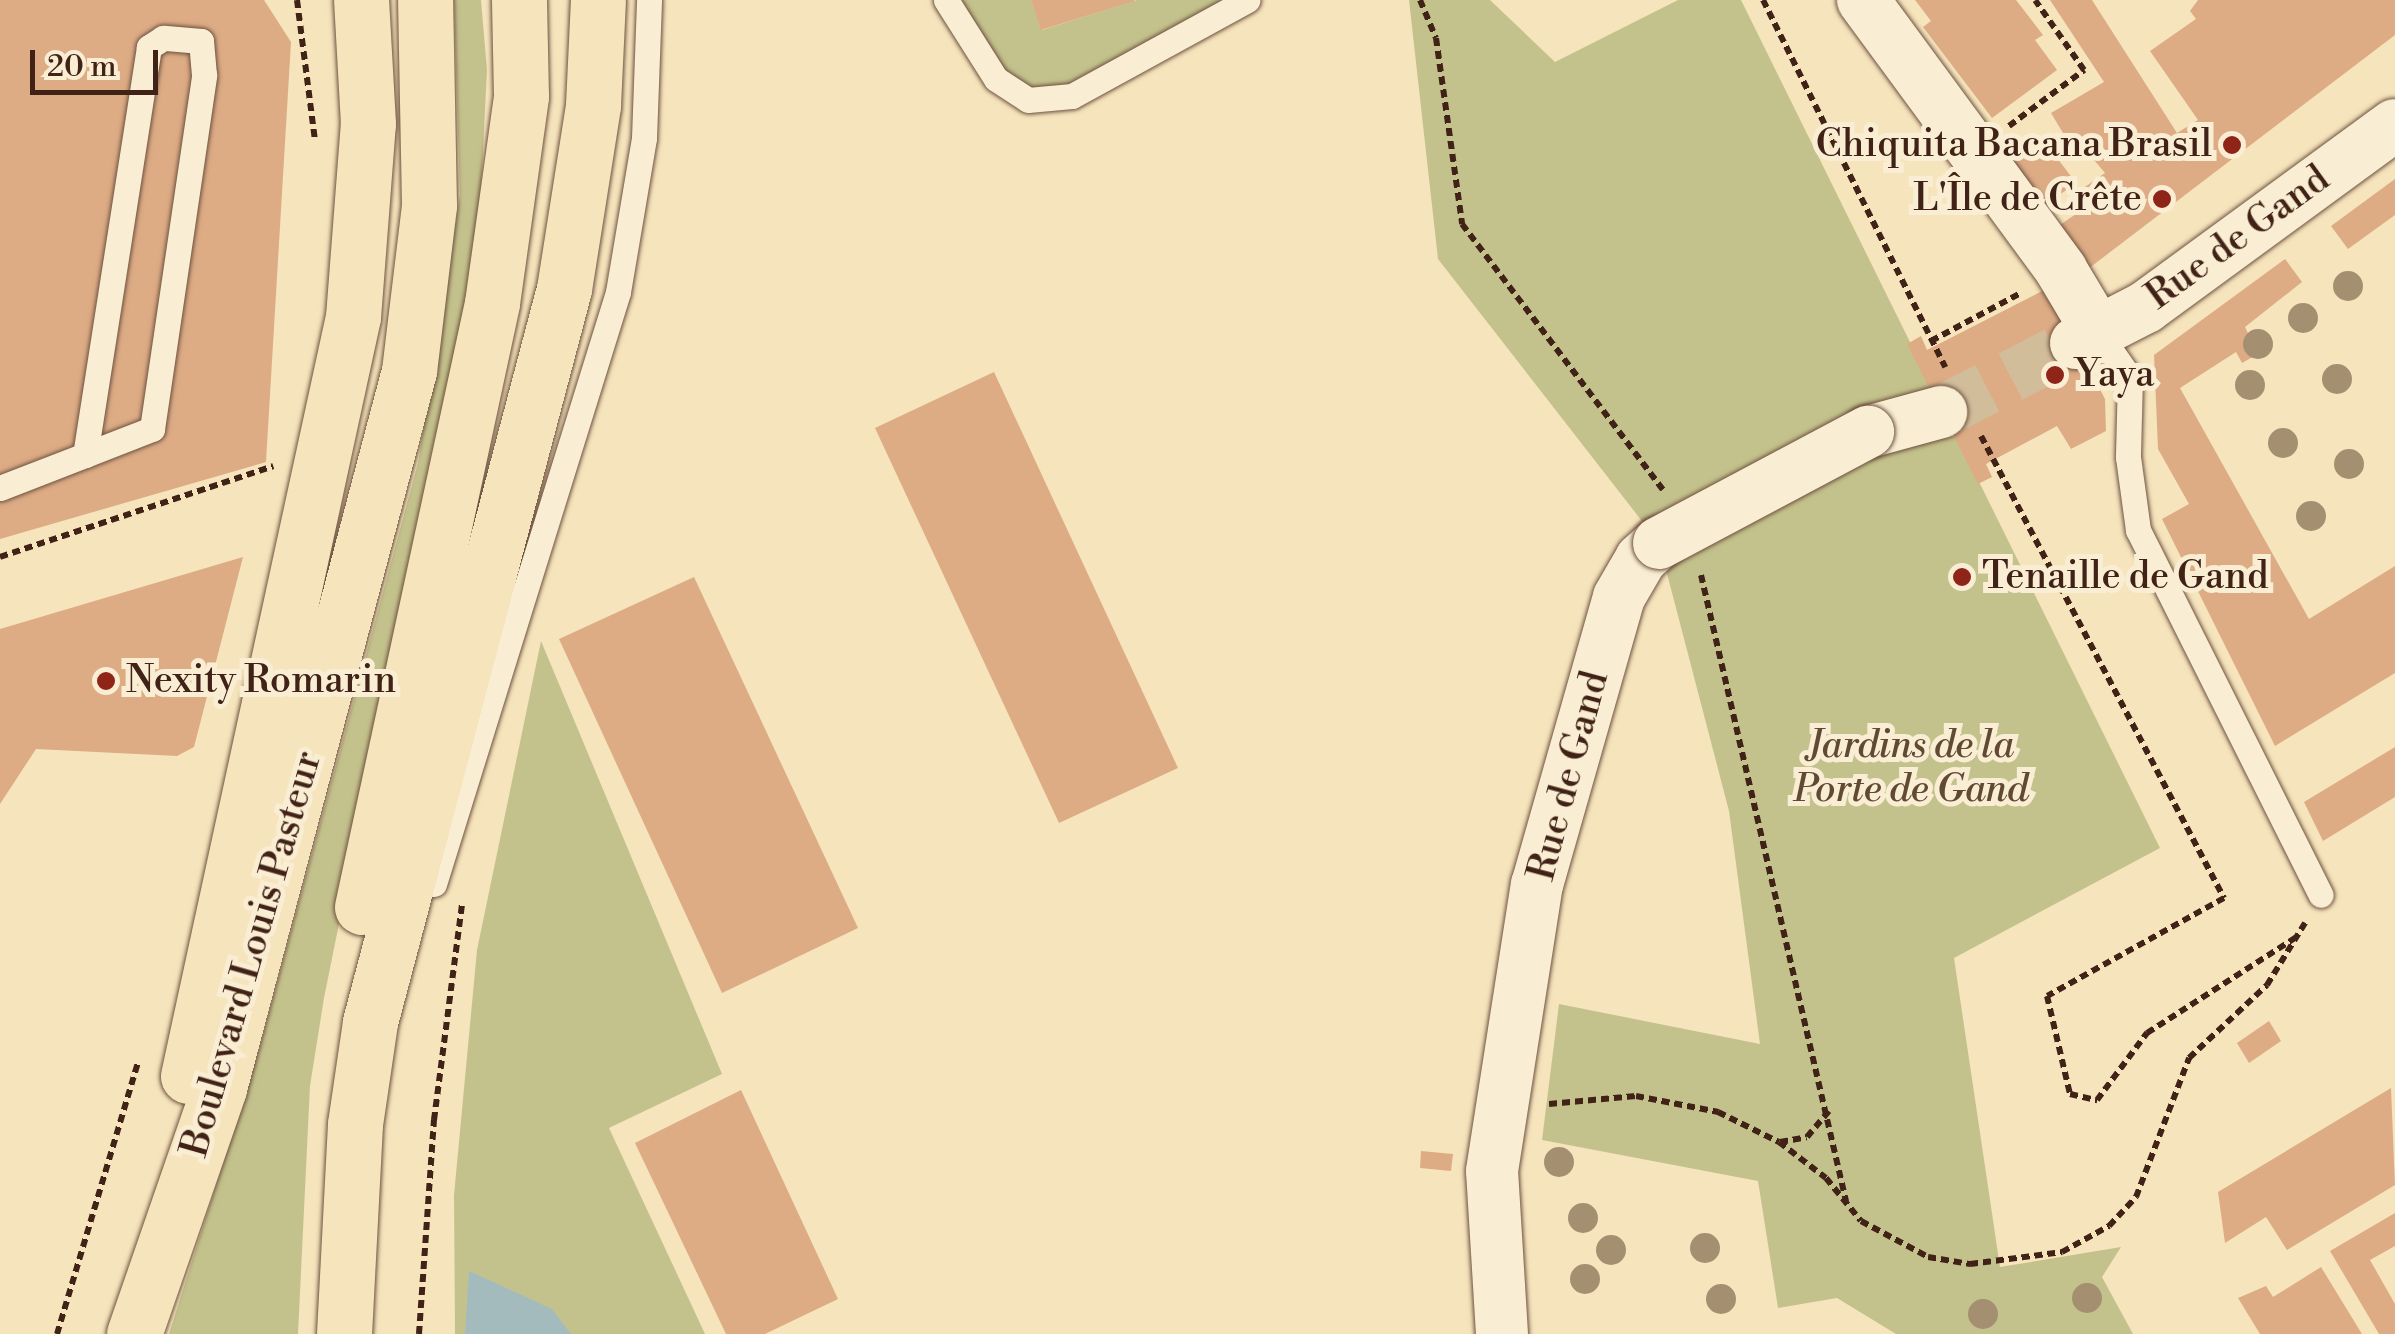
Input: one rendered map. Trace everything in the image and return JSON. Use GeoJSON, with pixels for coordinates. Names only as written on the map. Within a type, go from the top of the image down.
{"type":"FeatureCollection","features":[{"type":"Feature","properties":{"kind":"highway"},"geometry":{"type":"LineString","coordinates":[[134,1334],[159,1257],[229,870],[354,317],[368,124],[360,0]]}},
{"type":"Feature","properties":{"kind":"highway","name":"Boulevard Louis Pasteur"},"geometry":{"type":"LineString","coordinates":[[159,1257],[219,1088],[390,458],[416,331],[429,205],[425,0]]}},
{"type":"Feature","properties":{"kind":"highway"},"geometry":{"type":"LineString","coordinates":[[352,1192],[340,1083],[348,990],[492,303],[521,96],[519,0]]}},
{"type":"Feature","properties":{"kind":"highway"},"geometry":{"type":"LineString","coordinates":[[344,1334],[358,1089],[388,941],[564,289],[593,105],[598,0]]}},
{"type":"Feature","properties":{"kind":"street"},"geometry":{"type":"LineString","coordinates":[[1863,0],[1972,154],[2061,270],[2087,337]]}},
{"type":"Feature","properties":{"kind":"street","name":"Rue de Gand"},"geometry":{"type":"LineString","coordinates":[[2087,337],[2146,308],[2395,125]]}},
{"type":"Feature","properties":{"kind":"street","name":"Rue de Gand"},"geometry":{"type":"LineString","coordinates":[[1502,1334],[1492,1170],[1503,1100],[1538,886],[1619,598],[1641,559],[1673,534],[1868,432],[1942,412]]}},
{"type":"Feature","properties":{"kind":"lane"},"geometry":{"type":"LineString","coordinates":[[352,1192],[405,977],[618,292],[644,138],[649,0]]}},
{"type":"Feature","properties":{"kind":"lane"},"geometry":{"type":"LineString","coordinates":[[946,0],[996,79],[1028,100],[1072,96],[1246,0]]}},
{"type":"Feature","properties":{"kind":"lane"},"geometry":{"type":"LineString","coordinates":[[0,488],[86,455],[152,429],[204,74],[201,41],[164,38],[149,47],[86,455]]}},
{"type":"Feature","properties":{"kind":"lane"},"geometry":{"type":"LineString","coordinates":[[2087,337],[2130,378],[2128,457],[2138,530],[2322,895]]}},
{"type":"Feature","properties":{"kind":"path"},"geometry":{"type":"LineString","coordinates":[[297,0],[310,123]]}},
{"type":"Feature","properties":{"kind":"path"},"geometry":{"type":"LineString","coordinates":[[1420,0],[1436,38],[1462,224],[1673,534],[1830,1110],[1846,1201]]}},
{"type":"Feature","properties":{"kind":"path"},"geometry":{"type":"LineString","coordinates":[[1762,0],[1932,344],[2029,288]]}},
{"type":"Feature","properties":{"kind":"path"},"geometry":{"type":"LineString","coordinates":[[1972,154],[2084,70],[2034,0]]}},
{"type":"Feature","properties":{"kind":"path"},"geometry":{"type":"LineString","coordinates":[[1993,460],[2224,898],[2047,996],[2070,1094],[2080,1101],[2097,1100],[2148,1033],[2298,936]]}},
{"type":"Feature","properties":{"kind":"path"},"geometry":{"type":"LineString","coordinates":[[0,556],[279,464]]}},
{"type":"Feature","properties":{"kind":"path"},"geometry":{"type":"LineString","coordinates":[[1503,1100],[1543,1104],[1636,1096],[1718,1112],[1779,1142],[1893,1242],[1970,1264],[2062,1252],[2109,1226],[2136,1197],[2189,1058],[2267,985],[2322,895]]}},
{"type":"Feature","properties":{"kind":"path"},"geometry":{"type":"LineString","coordinates":[[418,1334],[430,1159],[453,968]]}},
{"type":"Feature","properties":{"kind":"path"},"geometry":{"type":"LineString","coordinates":[[1779,1142],[1807,1137],[1830,1110]]}},
{"type":"Feature","properties":{"kind":"green space"},"geometry":{"type":"Polygon","coordinates":[[[454,0],[481,0],[487,70],[479,232],[324,998],[310,1086],[298,1334],[169,1334],[259,1050],[418,463],[460,195],[454,0]]]}},
{"type":"Feature","properties":{"kind":"green space"},"geometry":{"type":"Polygon","coordinates":[[[958,0],[1031,0],[1042,30],[1137,0],[1225,0],[1074,84],[1032,91],[1007,76],[958,0]]]}},
{"type":"Feature","properties":{"kind":"green space","name":"Jardins de la Porte de Gand"},"geometry":{"type":"Polygon","coordinates":[[[1409,0],[1490,0],[1555,62],[1678,0],[1741,0],[2160,848],[1954,958],[2000,1267],[2121,1247],[2102,1277],[2133,1334],[1896,1334],[1837,1298],[1778,1308],[1758,1181],[1542,1140],[1559,1004],[1760,1044],[1729,811],[1659,543],[1438,259],[1409,0]]]}},
{"type":"Feature","properties":{"kind":"green space"},"geometry":{"type":"Polygon","coordinates":[[[541,641],[722,1074],[609,1128],[705,1334],[455,1334],[454,1195],[477,950],[541,641]]]}},
{"type":"Feature","properties":{"kind":"water"},"geometry":{"type":"Polygon","coordinates":[[[469,1271],[552,1309],[571,1334],[465,1334],[469,1271]]]}},
{"type":"Feature","properties":{"kind":"building"},"geometry":{"type":"Polygon","coordinates":[[[0,0],[264,0],[291,42],[266,462],[0,539],[0,0]]]}},
{"type":"Feature","properties":{"kind":"building"},"geometry":{"type":"Polygon","coordinates":[[[1031,0],[1134,0],[1135,1],[1041,30],[1031,0]]]}},
{"type":"Feature","properties":{"kind":"building"},"geometry":{"type":"Polygon","coordinates":[[[1915,0],[2016,0],[2043,35],[2035,40],[2057,70],[1992,118],[1923,27],[1931,21],[1915,0]]]}},
{"type":"Feature","properties":{"kind":"building"},"geometry":{"type":"Polygon","coordinates":[[[2050,0],[2092,0],[2177,133],[2198,120],[2150,51],[2196,19],[2190,11],[2198,0],[2395,0],[2395,35],[2084,272],[2054,229],[2092,203],[2082,189],[2105,173],[2072,134],[2066,138],[2051,113],[2104,82],[2050,0]]]}},
{"type":"Feature","properties":{"kind":"building"},"geometry":{"type":"Polygon","coordinates":[[[2045,142],[2076,183],[2041,208],[2012,162],[2045,142]]]}},
{"type":"Feature","properties":{"kind":"building"},"geometry":{"type":"Polygon","coordinates":[[[2395,179],[2395,215],[2348,249],[2331,226],[2395,179]]]}},
{"type":"Feature","properties":{"kind":"building"},"geometry":{"type":"Polygon","coordinates":[[[2285,259],[2302,282],[2245,327],[2258,354],[2242,363],[2236,352],[2180,388],[2309,619],[2395,566],[2395,673],[2275,746],[2162,519],[2189,504],[2158,449],[2154,355],[2285,259]]]}},
{"type":"Feature","properties":{"kind":"building"},"geometry":{"type":"Polygon","coordinates":[[[2048,288],[2105,399],[2106,431],[2071,449],[2057,426],[1986,464],[1992,477],[1978,484],[1907,344],[1921,336],[1927,350],[2048,288]]]}},
{"type":"Feature","properties":{"kind":"building"},"geometry":{"type":"Polygon","coordinates":[[[994,372],[1178,768],[1059,823],[875,428],[994,372]]]}},
{"type":"Feature","properties":{"kind":"building","name":"Nexity Romarin"},"geometry":{"type":"Polygon","coordinates":[[[243,557],[194,747],[177,756],[36,749],[0,804],[0,629],[243,557]]]}},
{"type":"Feature","properties":{"kind":"building"},"geometry":{"type":"Polygon","coordinates":[[[694,577],[858,928],[722,993],[559,639],[694,577]]]}},
{"type":"Feature","properties":{"kind":"building"},"geometry":{"type":"Polygon","coordinates":[[[2395,747],[2395,797],[2323,841],[2304,802],[2395,747]]]}},
{"type":"Feature","properties":{"kind":"building"},"geometry":{"type":"Polygon","coordinates":[[[2269,1021],[2281,1041],[2249,1063],[2237,1043],[2269,1021]]]}},
{"type":"Feature","properties":{"kind":"building"},"geometry":{"type":"Polygon","coordinates":[[[2391,1088],[2395,1185],[2287,1250],[2266,1217],[2225,1243],[2218,1192],[2391,1088]]]}},
{"type":"Feature","properties":{"kind":"building"},"geometry":{"type":"Polygon","coordinates":[[[741,1090],[838,1299],[765,1334],[726,1334],[635,1143],[741,1090]]]}},
{"type":"Feature","properties":{"kind":"building"},"geometry":{"type":"Polygon","coordinates":[[[1421,1151],[1453,1154],[1451,1171],[1420,1168],[1421,1151]]]}},
{"type":"Feature","properties":{"kind":"building"},"geometry":{"type":"Polygon","coordinates":[[[2395,1213],[2395,1246],[2370,1260],[2395,1304],[2395,1334],[2379,1334],[2330,1251],[2395,1213]]]}},
{"type":"Feature","properties":{"kind":"building"},"geometry":{"type":"Polygon","coordinates":[[[2321,1267],[2362,1334],[2260,1334],[2238,1298],[2266,1286],[2273,1297],[2321,1267]]]}},
{"type":"Feature","properties":{"kind":"tunnel"},"geometry":{"type":"LineString","coordinates":[[1941,412],[2076,343]]}},
{"type":"Feature","properties":{"kind":"place","name":"Chiquita Bacana Brasil"},"geometry":{"type":"Point","coordinates":[2232,145]}},
{"type":"Feature","properties":{"kind":"place","name":"L'Île de Crête"},"geometry":{"type":"Point","coordinates":[2162,199]}},
{"type":"Feature","properties":{"kind":"place","name":"Yaya"},"geometry":{"type":"Point","coordinates":[2055,375]}},
{"type":"Feature","properties":{"kind":"place","name":"Tenaille de Gand"},"geometry":{"type":"Point","coordinates":[1962,577]}},
{"type":"Feature","properties":{"kind":"place","name":"Nexity Romarin"},"geometry":{"type":"Point","coordinates":[106,681]}}]}
